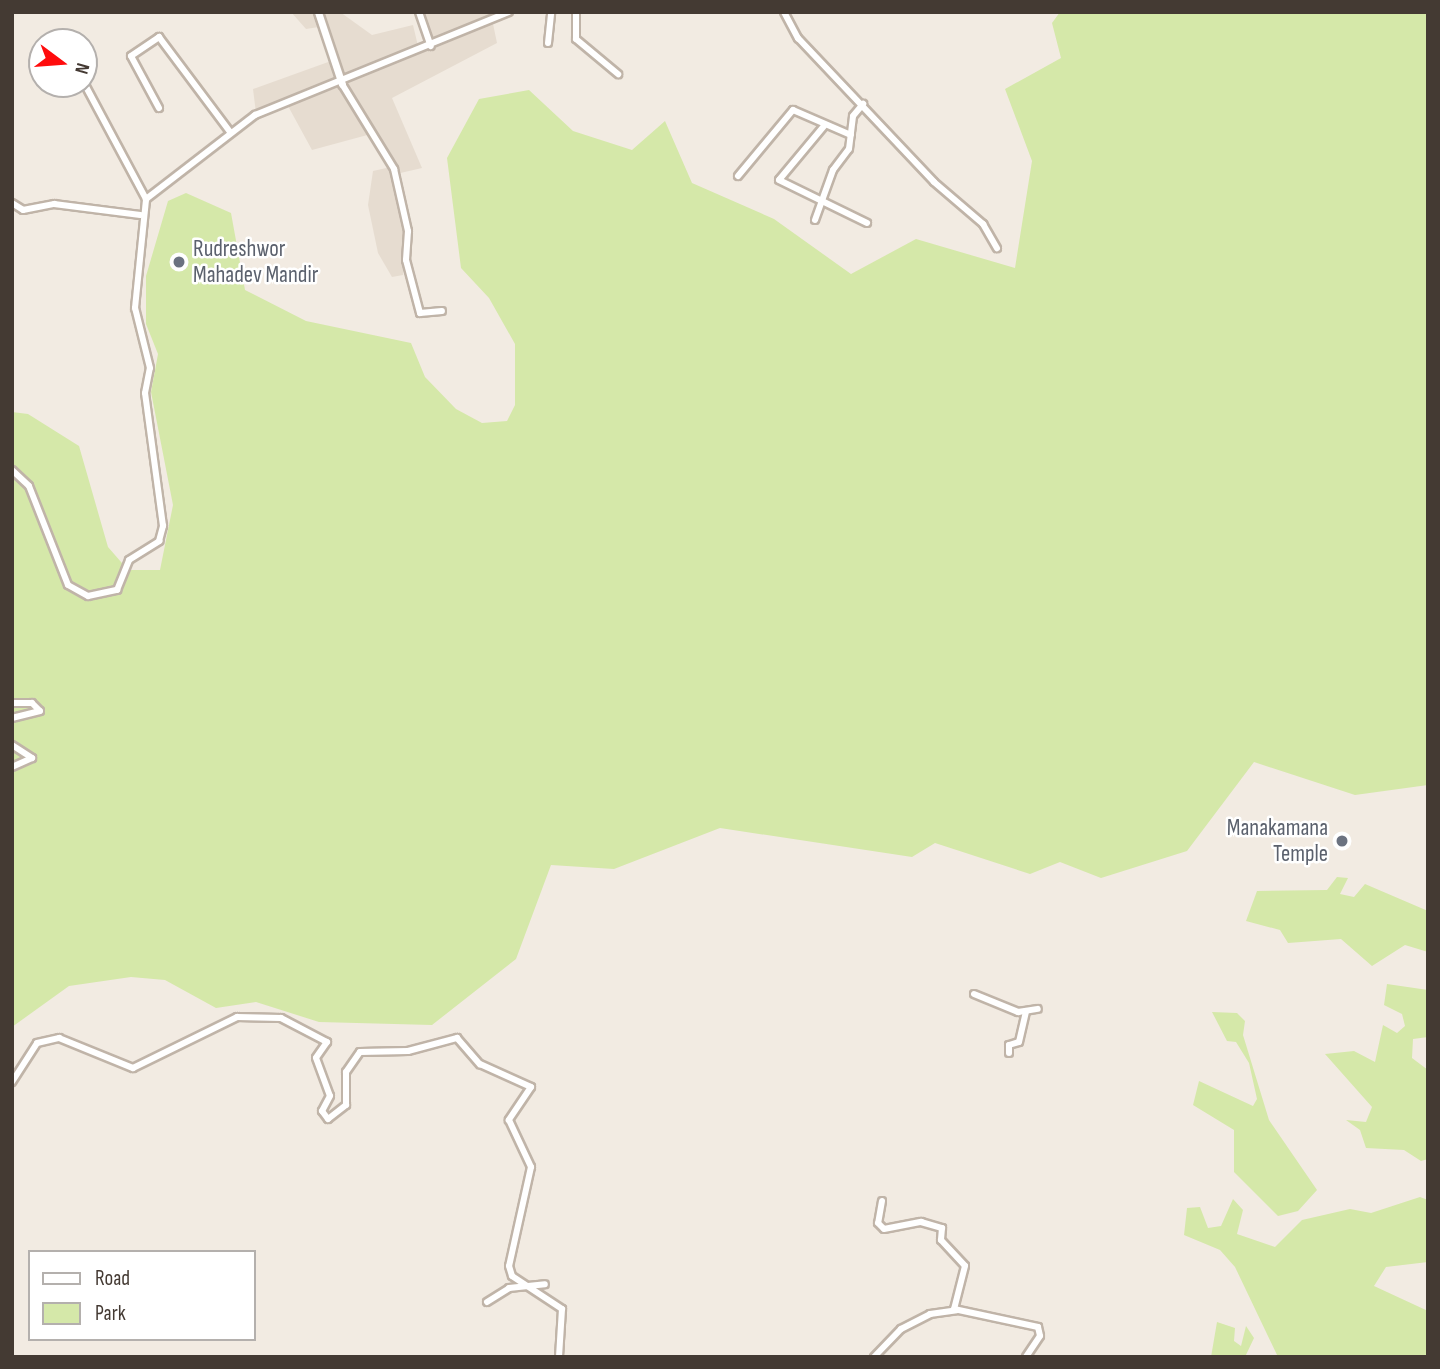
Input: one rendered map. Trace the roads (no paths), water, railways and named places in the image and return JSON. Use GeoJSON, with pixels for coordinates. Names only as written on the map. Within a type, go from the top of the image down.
{"type":"FeatureCollection","features":[{"type":"Feature","properties":{"kind":"street"},"geometry":{"type":"LineString","coordinates":[[318,12],[342,83],[394,169],[420,313],[442,311]]}},
{"type":"Feature","properties":{"kind":"street"},"geometry":{"type":"LineString","coordinates":[[419,12],[431,46]]}},
{"type":"Feature","properties":{"kind":"street"},"geometry":{"type":"LineString","coordinates":[[12,470],[29,486],[77,593],[102,597],[117,590],[129,560],[159,541],[145,393],[150,368],[139,342],[135,297],[140,215],[146,199],[255,115],[342,83],[509,12]]}},
{"type":"Feature","properties":{"kind":"street"},"geometry":{"type":"LineString","coordinates":[[548,43],[551,12]]}},
{"type":"Feature","properties":{"kind":"street"},"geometry":{"type":"LineString","coordinates":[[576,12],[576,39],[618,74]]}},
{"type":"Feature","properties":{"kind":"street"},"geometry":{"type":"LineString","coordinates":[[784,12],[798,38],[934,182],[983,225],[998,248]]}},
{"type":"Feature","properties":{"kind":"street"},"geometry":{"type":"LineString","coordinates":[[159,108],[131,56],[159,37],[230,132]]}},
{"type":"Feature","properties":{"kind":"street"},"geometry":{"type":"LineString","coordinates":[[92,98],[146,199]]}},
{"type":"Feature","properties":{"kind":"street"},"geometry":{"type":"LineString","coordinates":[[815,220],[851,135],[853,116],[863,104]]}},
{"type":"Feature","properties":{"kind":"street"},"geometry":{"type":"LineString","coordinates":[[738,176],[793,110],[824,126],[851,135]]}},
{"type":"Feature","properties":{"kind":"street"},"geometry":{"type":"LineString","coordinates":[[824,126],[779,180],[867,223]]}},
{"type":"Feature","properties":{"kind":"street"},"geometry":{"type":"LineString","coordinates":[[12,203],[23,210],[54,204],[140,215]]}},
{"type":"Feature","properties":{"kind":"street"},"geometry":{"type":"LineString","coordinates":[[12,703],[33,703],[40,710],[12,719]]}},
{"type":"Feature","properties":{"kind":"street"},"geometry":{"type":"LineString","coordinates":[[12,745],[32,758],[12,767]]}},
{"type":"Feature","properties":{"kind":"street"},"geometry":{"type":"LineString","coordinates":[[974,994],[1026,1012],[1038,1009]]}},
{"type":"Feature","properties":{"kind":"street"},"geometry":{"type":"LineString","coordinates":[[1009,1053],[1009,1045],[1019,1042],[1026,1012]]}},
{"type":"Feature","properties":{"kind":"street"},"geometry":{"type":"LineString","coordinates":[[12,1082],[37,1042],[59,1038],[133,1068],[237,1017],[281,1018],[327,1042],[316,1058],[330,1096],[322,1111],[328,1119],[346,1105],[346,1072],[360,1052],[408,1051],[457,1038],[481,1064],[531,1087],[509,1120],[530,1155],[509,1266],[528,1286],[562,1309],[559,1357]]}},
{"type":"Feature","properties":{"kind":"street"},"geometry":{"type":"LineString","coordinates":[[882,1201],[878,1223],[884,1229],[921,1222],[942,1228],[941,1240],[965,1266],[957,1310]]}},
{"type":"Feature","properties":{"kind":"street"},"geometry":{"type":"LineString","coordinates":[[487,1302],[509,1288],[545,1284]]}},
{"type":"Feature","properties":{"kind":"street"},"geometry":{"type":"LineString","coordinates":[[874,1357],[901,1329],[930,1314],[957,1310],[1038,1328],[1040,1336],[1026,1357]]}},
{"type":"Feature","properties":{"kind":"place","name":"Rudreshwor Mahadev Mandir"},"geometry":{"type":"Point","coordinates":[179,262]}},
{"type":"Feature","properties":{"kind":"place","name":"Manakamana Temple"},"geometry":{"type":"Point","coordinates":[1342,841]}}]}
